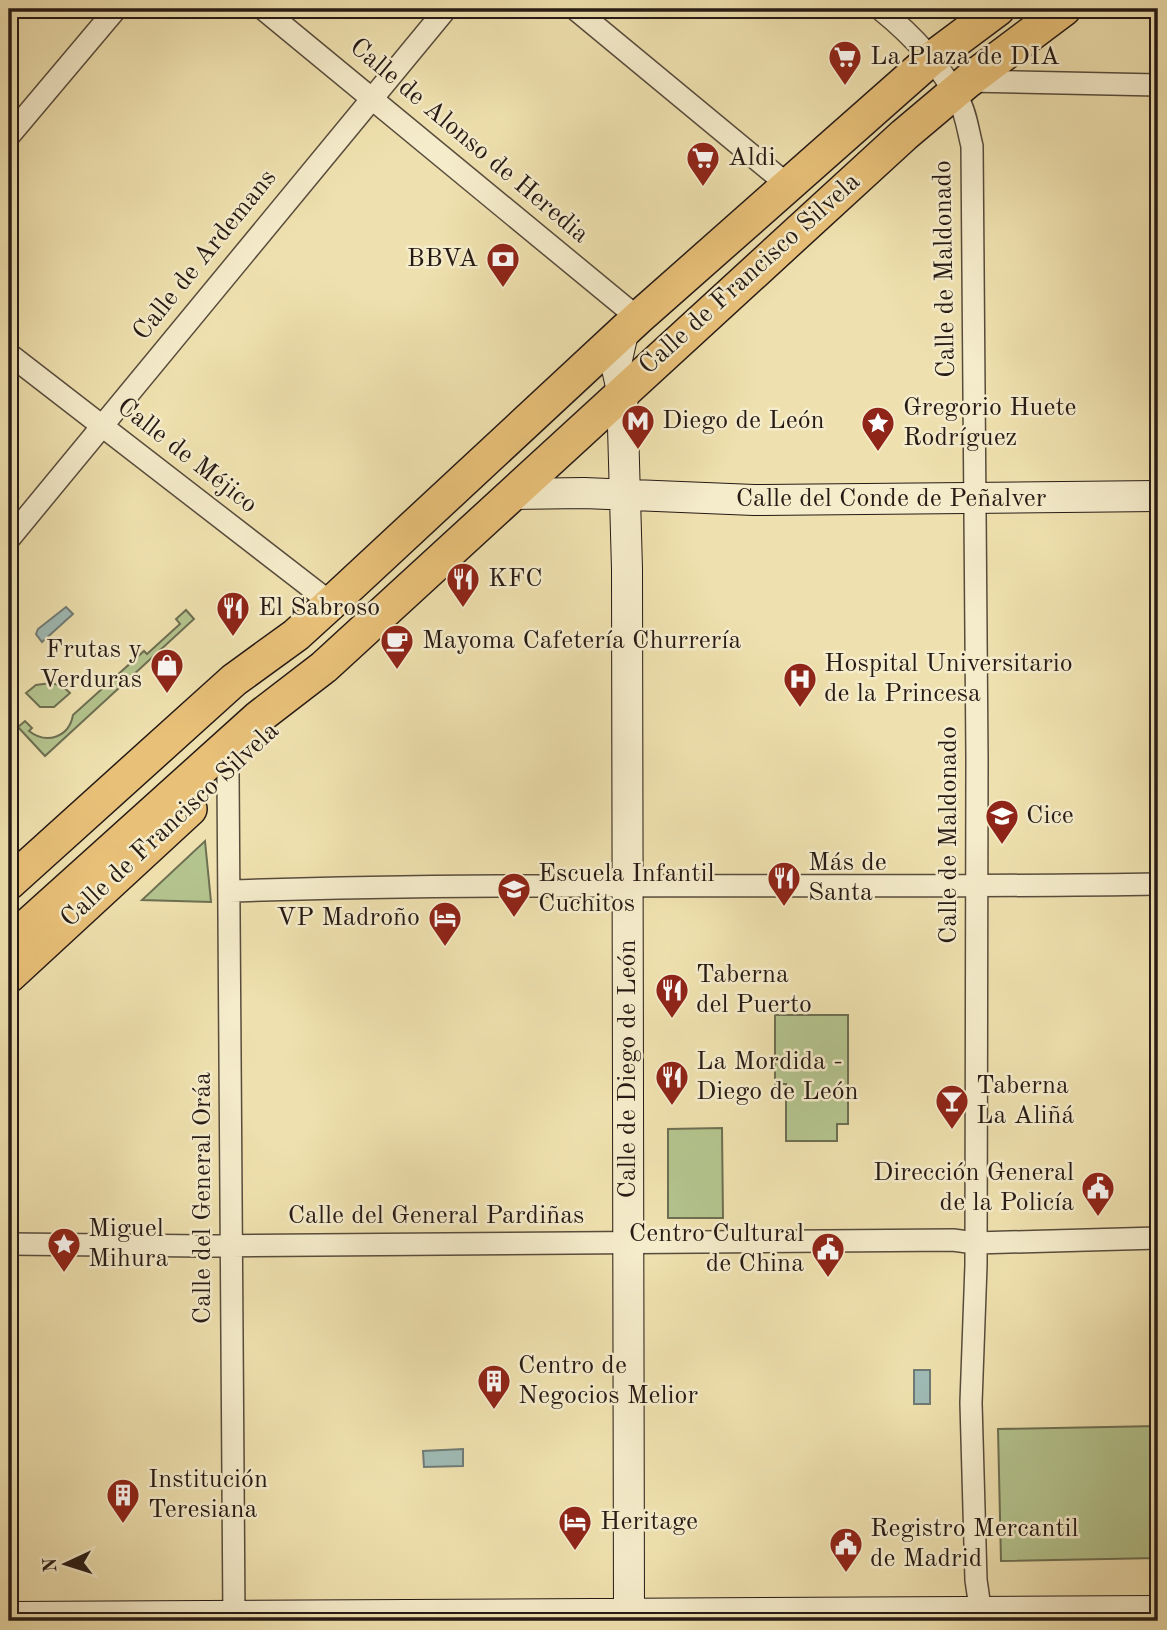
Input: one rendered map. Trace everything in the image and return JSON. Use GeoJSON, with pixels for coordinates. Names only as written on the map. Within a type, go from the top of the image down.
{"type":"FeatureCollection","features":[{"type":"Feature","properties":{"kind":"main road","name":"Calle de Francisco Silvela"},"geometry":{"type":"LineString","coordinates":[[9,883],[234,680],[296,635],[631,325],[932,59],[998,9]]}},
{"type":"Feature","properties":{"kind":"main road","name":"Calle de Francisco Silvela"},"geometry":{"type":"LineString","coordinates":[[9,942],[259,717],[324,667],[622,391],[961,87],[1064,9]]}},
{"type":"Feature","properties":{"kind":"main road","name":"Calle de Francisco Silvela"},"geometry":{"type":"LineString","coordinates":[[9,915],[248,694],[296,635]]}},
{"type":"Feature","properties":{"kind":"main road","name":"Calle de Francisco Silvela"},"geometry":{"type":"LineString","coordinates":[[9,976],[228,774],[275,727],[324,667]]}},
{"type":"Feature","properties":{"kind":"street"},"geometry":{"type":"LineString","coordinates":[[9,136],[116,9]]}},
{"type":"Feature","properties":{"kind":"street","name":"Calle de Alonso de Heredia"},"geometry":{"type":"LineString","coordinates":[[263,9],[371,96],[631,325]]}},
{"type":"Feature","properties":{"kind":"street","name":"Calle de Ardemans"},"geometry":{"type":"LineString","coordinates":[[9,539],[371,96],[446,9]]}},
{"type":"Feature","properties":{"kind":"street"},"geometry":{"type":"LineString","coordinates":[[575,9],[789,186]]}},
{"type":"Feature","properties":{"kind":"street","name":"Calle de Maldonado"},"geometry":{"type":"LineString","coordinates":[[880,9],[908,32],[961,87],[960,100],[972,146],[976,887],[975,1243],[971,1403],[976,1580],[982,1616]]}},
{"type":"Feature","properties":{"kind":"street"},"geometry":{"type":"LineString","coordinates":[[961,87],[1158,85]]}},
{"type":"Feature","properties":{"kind":"street","name":"Calle de Diego de León"},"geometry":{"type":"LineString","coordinates":[[629,1618],[627,569],[622,391],[616,363],[631,325]]}},
{"type":"Feature","properties":{"kind":"street","name":"Calle de Méjico"},"geometry":{"type":"LineString","coordinates":[[9,354],[331,603]]}},
{"type":"Feature","properties":{"kind":"street","name":"Calle del Conde de Peñalver"},"geometry":{"type":"LineString","coordinates":[[511,494],[584,492],[624,496],[754,500],[1158,496]]}},
{"type":"Feature","properties":{"kind":"street","name":"Calle del General Oráa"},"geometry":{"type":"LineString","coordinates":[[228,774],[233,1618]]}},
{"type":"Feature","properties":{"kind":"street"},"geometry":{"type":"LineString","coordinates":[[229,891],[1158,884]]}},
{"type":"Feature","properties":{"kind":"street","name":"Calle del General Pardiñas"},"geometry":{"type":"LineString","coordinates":[[9,1244],[628,1244],[953,1240],[975,1243],[1158,1238]]}},
{"type":"Feature","properties":{"kind":"street"},"geometry":{"type":"LineString","coordinates":[[9,1617],[629,1618],[982,1616],[1158,1611]]}},
{"type":"Feature","properties":{"kind":"green space"},"geometry":{"type":"Polygon","coordinates":[[[186,610],[194,619],[45,756],[18,727],[25,721],[32,728],[29,731],[36,735],[50,738],[62,733],[71,723],[73,715],[144,651],[147,654],[180,624],[176,619],[186,610]]]}},
{"type":"Feature","properties":{"kind":"green space"},"geometry":{"type":"Polygon","coordinates":[[[51,683],[62,686],[70,693],[54,707],[40,707],[26,693],[36,685],[51,683]]]}},
{"type":"Feature","properties":{"kind":"green space"},"geometry":{"type":"Polygon","coordinates":[[[205,841],[211,902],[142,900],[205,841]]]}},
{"type":"Feature","properties":{"kind":"green space"},"geometry":{"type":"Polygon","coordinates":[[[775,1015],[848,1015],[848,1124],[837,1124],[837,1141],[786,1141],[786,1084],[775,1084],[775,1015]]]}},
{"type":"Feature","properties":{"kind":"green space"},"geometry":{"type":"Polygon","coordinates":[[[722,1128],[723,1218],[668,1218],[668,1129],[722,1128]]]}},
{"type":"Feature","properties":{"kind":"green space"},"geometry":{"type":"Polygon","coordinates":[[[1158,1426],[1158,1558],[1001,1561],[998,1429],[1158,1426]]]}},
{"type":"Feature","properties":{"kind":"water"},"geometry":{"type":"Polygon","coordinates":[[[66,607],[73,614],[42,642],[36,634],[38,629],[66,607]]]}},
{"type":"Feature","properties":{"kind":"water"},"geometry":{"type":"Polygon","coordinates":[[[914,1370],[930,1370],[930,1404],[914,1404],[914,1370]]]}},
{"type":"Feature","properties":{"kind":"water"},"geometry":{"type":"Polygon","coordinates":[[[463,1449],[463,1466],[424,1467],[423,1451],[463,1449]]]}},
{"type":"Feature","properties":{"kind":"place","name":"La Plaza de DIA"},"geometry":{"type":"Point","coordinates":[845,87]}},
{"type":"Feature","properties":{"kind":"place","name":"Aldi"},"geometry":{"type":"Point","coordinates":[703,188]}},
{"type":"Feature","properties":{"kind":"place","name":"BBVA"},"geometry":{"type":"Point","coordinates":[503,289]}},
{"type":"Feature","properties":{"kind":"place","name":"Diego de León"},"geometry":{"type":"Point","coordinates":[638,451]}},
{"type":"Feature","properties":{"kind":"place","name":"Gregorio Huete Rodríguez"},"geometry":{"type":"Point","coordinates":[878,453]}},
{"type":"Feature","properties":{"kind":"place","name":"KFC"},"geometry":{"type":"Point","coordinates":[463,609]}},
{"type":"Feature","properties":{"kind":"place","name":"El Sabroso"},"geometry":{"type":"Point","coordinates":[233,638]}},
{"type":"Feature","properties":{"kind":"place","name":"Mayoma Cafetería Churrería"},"geometry":{"type":"Point","coordinates":[397,671]}},
{"type":"Feature","properties":{"kind":"place","name":"Frutas y Verduras"},"geometry":{"type":"Point","coordinates":[167,695]}},
{"type":"Feature","properties":{"kind":"place","name":"Hospital Universitario de la Princesa"},"geometry":{"type":"Point","coordinates":[800,709]}},
{"type":"Feature","properties":{"kind":"place","name":"Cice"},"geometry":{"type":"Point","coordinates":[1002,846]}},
{"type":"Feature","properties":{"kind":"place","name":"Más de Santa"},"geometry":{"type":"Point","coordinates":[784,908]}},
{"type":"Feature","properties":{"kind":"place","name":"Escuela Infantil Cuchitos"},"geometry":{"type":"Point","coordinates":[514,919]}},
{"type":"Feature","properties":{"kind":"place","name":"VP Madroño"},"geometry":{"type":"Point","coordinates":[445,948]}},
{"type":"Feature","properties":{"kind":"place","name":"Taberna del Puerto"},"geometry":{"type":"Point","coordinates":[672,1020]}},
{"type":"Feature","properties":{"kind":"place","name":"La Mordida - Diego de León"},"geometry":{"type":"Point","coordinates":[672,1107]}},
{"type":"Feature","properties":{"kind":"place","name":"Taberna La Aliñá"},"geometry":{"type":"Point","coordinates":[952,1131]}},
{"type":"Feature","properties":{"kind":"place","name":"Dirección General de la Policía"},"geometry":{"type":"Point","coordinates":[1098,1218]}},
{"type":"Feature","properties":{"kind":"place","name":"Miguel Mihura"},"geometry":{"type":"Point","coordinates":[64,1274]}},
{"type":"Feature","properties":{"kind":"place","name":"Centro Cultural de China"},"geometry":{"type":"Point","coordinates":[828,1279]}},
{"type":"Feature","properties":{"kind":"place","name":"Centro de Negocios Melior"},"geometry":{"type":"Point","coordinates":[494,1411]}},
{"type":"Feature","properties":{"kind":"place","name":"Institución Teresiana"},"geometry":{"type":"Point","coordinates":[123,1525]}},
{"type":"Feature","properties":{"kind":"place","name":"Heritage"},"geometry":{"type":"Point","coordinates":[575,1552]}},
{"type":"Feature","properties":{"kind":"place","name":"Registro Mercantil de Madrid"},"geometry":{"type":"Point","coordinates":[846,1574]}}]}
